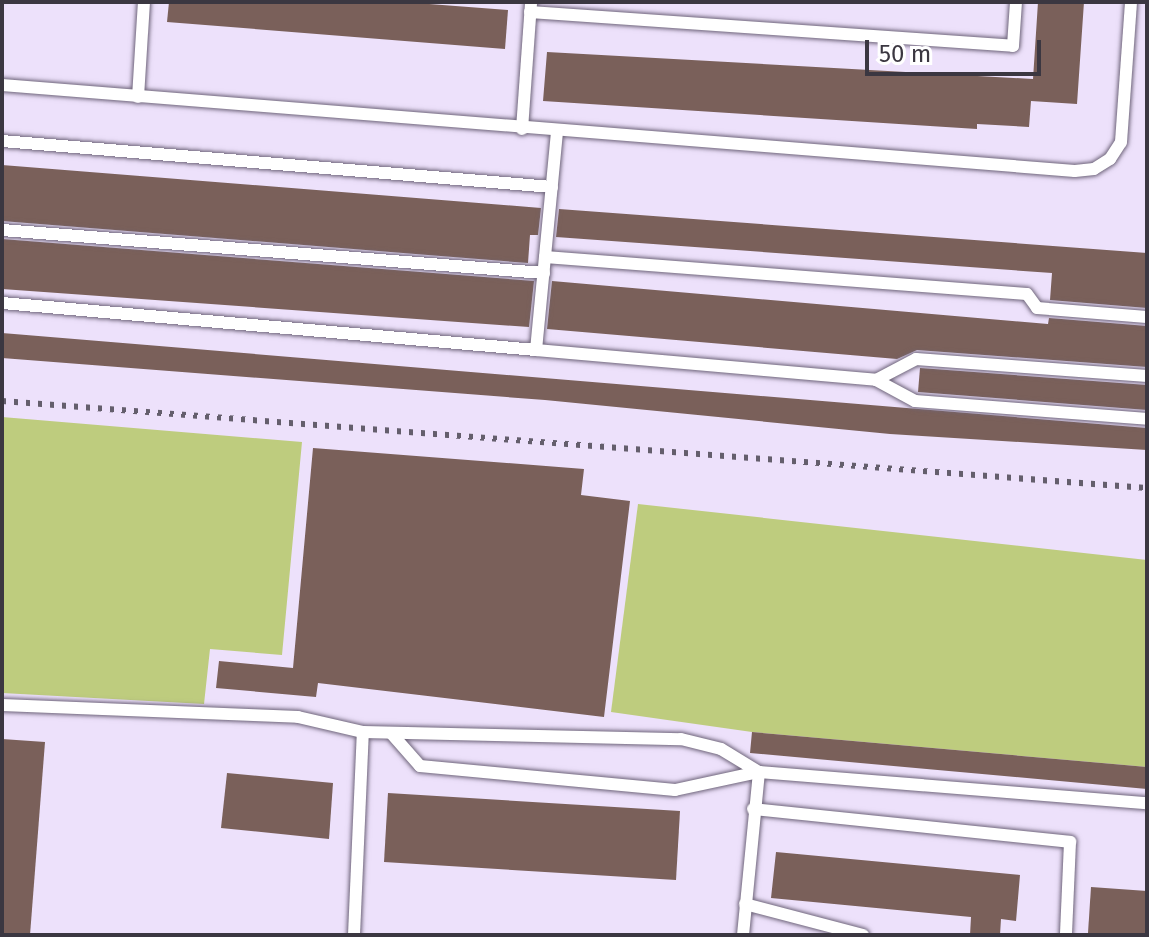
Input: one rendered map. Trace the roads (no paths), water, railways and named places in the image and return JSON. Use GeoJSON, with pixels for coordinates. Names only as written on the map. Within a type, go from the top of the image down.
{"type":"FeatureCollection","features":[{"type":"Feature","properties":{"kind":"lane"},"geometry":{"type":"LineString","coordinates":[[138,97],[144,2]]}},
{"type":"Feature","properties":{"kind":"lane"},"geometry":{"type":"LineString","coordinates":[[615,17],[617,2]]}},
{"type":"Feature","properties":{"kind":"lane"},"geometry":{"type":"LineString","coordinates":[[522,129],[530,7],[615,17],[1013,46],[1016,2]]}},
{"type":"Feature","properties":{"kind":"lane"},"geometry":{"type":"LineString","coordinates":[[2,85],[557,132],[1094,169],[1110,159],[1121,142],[1131,2]]}},
{"type":"Feature","properties":{"kind":"lane"},"geometry":{"type":"LineString","coordinates":[[536,350],[557,132]]}},
{"type":"Feature","properties":{"kind":"lane"},"geometry":{"type":"LineString","coordinates":[[2,141],[552,187]]}},
{"type":"Feature","properties":{"kind":"lane"},"geometry":{"type":"LineString","coordinates":[[2,230],[544,273]]}},
{"type":"Feature","properties":{"kind":"lane"},"geometry":{"type":"LineString","coordinates":[[545,257],[1027,294],[1037,308],[1147,317]]}},
{"type":"Feature","properties":{"kind":"lane"},"geometry":{"type":"LineString","coordinates":[[2,303],[876,380],[915,401],[1147,419]]}},
{"type":"Feature","properties":{"kind":"lane"},"geometry":{"type":"LineString","coordinates":[[876,380],[916,359],[1147,376]]}},
{"type":"Feature","properties":{"kind":"lane"},"geometry":{"type":"LineString","coordinates":[[2,705],[298,717],[363,732],[681,739],[721,749],[759,772]]}},
{"type":"Feature","properties":{"kind":"lane"},"geometry":{"type":"LineString","coordinates":[[354,935],[363,732]]}},
{"type":"Feature","properties":{"kind":"lane"},"geometry":{"type":"LineString","coordinates":[[391,733],[420,766],[675,790],[759,772],[1147,803]]}},
{"type":"Feature","properties":{"kind":"lane"},"geometry":{"type":"LineString","coordinates":[[743,935],[759,772]]}},
{"type":"Feature","properties":{"kind":"lane"},"geometry":{"type":"LineString","coordinates":[[753,809],[1070,842],[1066,935]]}},
{"type":"Feature","properties":{"kind":"lane"},"geometry":{"type":"LineString","coordinates":[[745,904],[863,935]]}},
{"type":"Feature","properties":{"kind":"railway"},"geometry":{"type":"LineString","coordinates":[[2,401],[1147,488]]}}]}
